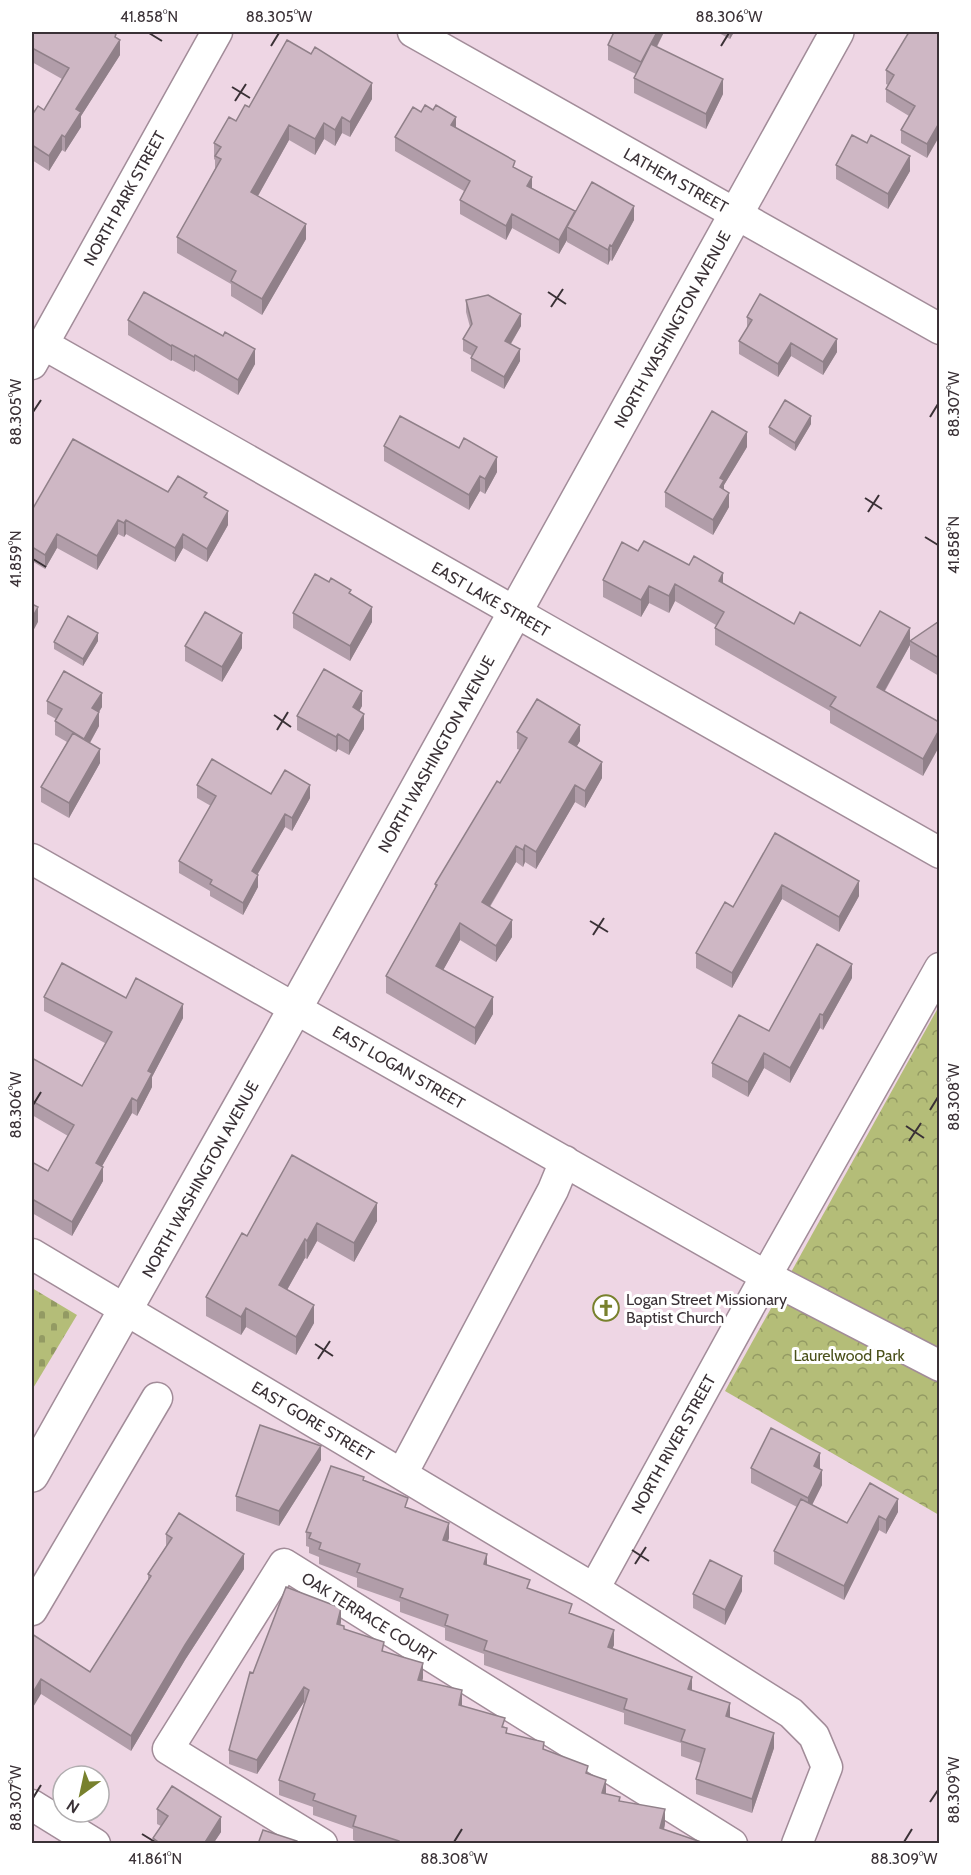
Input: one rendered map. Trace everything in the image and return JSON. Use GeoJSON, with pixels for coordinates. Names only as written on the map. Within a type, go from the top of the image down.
{"type":"FeatureCollection","features":[{"type":"Feature","properties":{"kind":"main road","name":"NORTH WASHINGTON AVENUE"},"geometry":{"type":"LineString","coordinates":[[32,1474],[296,1008],[837,32]]}},
{"type":"Feature","properties":{"kind":"street","name":"NORTH PARK STREET"},"geometry":{"type":"LineString","coordinates":[[37,354],[217,32]]}},
{"type":"Feature","properties":{"kind":"street","name":"LATHEM STREET"},"geometry":{"type":"LineString","coordinates":[[413,32],[939,329]]}},
{"type":"Feature","properties":{"kind":"street","name":"EAST LAKE STREET"},"geometry":{"type":"LineString","coordinates":[[37,354],[514,612],[939,853]]}},
{"type":"Feature","properties":{"kind":"street","name":"EAST LOGAN STREET"},"geometry":{"type":"LineString","coordinates":[[32,859],[766,1276],[939,1366]]}},
{"type":"Feature","properties":{"kind":"street","name":"NORTH RIVER STREET"},"geometry":{"type":"LineString","coordinates":[[594,1589],[939,968]]}},
{"type":"Feature","properties":{"kind":"street"},"geometry":{"type":"LineString","coordinates":[[402,1474],[554,1190],[565,1161]]}},
{"type":"Feature","properties":{"kind":"street","name":"EAST GORE STREET"},"geometry":{"type":"LineString","coordinates":[[32,1254],[594,1589]]}},
{"type":"Feature","properties":{"kind":"street"},"geometry":{"type":"LineString","coordinates":[[32,1610],[158,1398]]}},
{"type":"Feature","properties":{"kind":"street","name":"OAK TERRACE COURT"},"geometry":{"type":"LineString","coordinates":[[322,1844],[168,1749],[284,1564],[732,1844]]}},
{"type":"Feature","properties":{"kind":"street"},"geometry":{"type":"LineString","coordinates":[[594,1589],[791,1713],[814,1736],[827,1767],[797,1844]]}},
{"type":"Feature","properties":{"kind":"street"},"geometry":{"type":"LineString","coordinates":[[32,1805],[95,1844]]}},
{"type":"Feature","properties":{"kind":"green space","name":"Laurelwood Park"},"geometry":{"type":"Polygon","coordinates":[[[939,1006],[939,1515],[725,1391],[939,1006]]]}},
{"type":"Feature","properties":{"kind":"green space"},"geometry":{"type":"Polygon","coordinates":[[[32,1288],[77,1315],[32,1390],[32,1288]]]}},
{"type":"Feature","properties":{"kind":"building"},"geometry":{"type":"Polygon","coordinates":[[[32,32],[112,32],[120,40],[76,109],[81,112],[65,137],[62,135],[49,156],[32,145],[32,115],[38,106],[44,110],[69,68],[32,48],[32,32]]]}},
{"type":"Feature","properties":{"kind":"building"},"geometry":{"type":"Polygon","coordinates":[[[614,32],[657,32],[641,62],[608,45],[614,32]]]}},
{"type":"Feature","properties":{"kind":"building"},"geometry":{"type":"Polygon","coordinates":[[[909,32],[939,32],[939,123],[927,144],[901,130],[915,106],[886,89],[894,75],[886,70],[909,32]]]}},
{"type":"Feature","properties":{"kind":"building"},"geometry":{"type":"Polygon","coordinates":[[[287,40],[311,54],[315,47],[372,83],[350,122],[342,117],[335,130],[324,123],[315,139],[289,125],[251,192],[306,224],[262,299],[231,281],[236,271],[177,237],[221,159],[215,156],[221,147],[214,143],[229,117],[236,121],[245,105],[249,107],[287,40]]]}},
{"type":"Feature","properties":{"kind":"building"},"geometry":{"type":"Polygon","coordinates":[[[651,44],[723,79],[706,114],[634,78],[651,44]]]}},
{"type":"Feature","properties":{"kind":"building"},"geometry":{"type":"Polygon","coordinates":[[[425,105],[433,110],[436,105],[456,117],[451,125],[515,161],[513,167],[532,177],[527,186],[575,211],[559,240],[512,214],[506,226],[460,200],[470,181],[395,137],[413,107],[421,112],[425,105]]]}},
{"type":"Feature","properties":{"kind":"building"},"geometry":{"type":"Polygon","coordinates":[[[852,135],[867,143],[871,135],[910,156],[888,194],[836,165],[852,135]]]}},
{"type":"Feature","properties":{"kind":"building"},"geometry":{"type":"Polygon","coordinates":[[[592,182],[634,206],[608,250],[567,227],[592,182]]]}},
{"type":"Feature","properties":{"kind":"building"},"geometry":{"type":"Polygon","coordinates":[[[144,292],[223,336],[225,332],[255,349],[238,380],[195,355],[194,357],[171,346],[128,320],[144,292]]]}},
{"type":"Feature","properties":{"kind":"building"},"geometry":{"type":"Polygon","coordinates":[[[760,294],[837,339],[823,362],[791,343],[778,364],[739,341],[752,320],[747,317],[760,294]]]}},
{"type":"Feature","properties":{"kind":"building"},"geometry":{"type":"Polygon","coordinates":[[[488,295],[521,314],[505,341],[520,349],[504,377],[471,358],[477,347],[463,339],[472,324],[466,300],[488,295]]]}},
{"type":"Feature","properties":{"kind":"building"},"geometry":{"type":"Polygon","coordinates":[[[785,400],[811,416],[795,443],[769,427],[785,400]]]}},
{"type":"Feature","properties":{"kind":"building"},"geometry":{"type":"Polygon","coordinates":[[[712,411],[747,432],[720,478],[724,480],[720,487],[729,493],[713,520],[665,492],[712,411]]]}},
{"type":"Feature","properties":{"kind":"building"},"geometry":{"type":"Polygon","coordinates":[[[400,416],[459,448],[464,438],[497,457],[485,479],[480,476],[469,495],[384,446],[400,416]]]}},
{"type":"Feature","properties":{"kind":"building"},"geometry":{"type":"Polygon","coordinates":[[[73,439],[168,492],[178,476],[207,493],[204,497],[228,511],[207,549],[183,534],[175,548],[126,520],[124,523],[118,520],[97,556],[57,534],[45,555],[32,547],[32,510],[73,439]]]}},
{"type":"Feature","properties":{"kind":"building"},"geometry":{"type":"Polygon","coordinates":[[[644,541],[689,565],[694,556],[723,573],[719,581],[794,624],[800,612],[860,646],[880,611],[910,628],[877,687],[939,722],[939,730],[923,759],[830,706],[836,697],[715,628],[724,612],[675,584],[669,596],[649,586],[641,600],[603,580],[622,542],[638,551],[644,541]]]}},
{"type":"Feature","properties":{"kind":"building"},"geometry":{"type":"Polygon","coordinates":[[[315,574],[329,582],[331,578],[351,590],[349,593],[372,607],[350,646],[293,613],[315,574]]]}},
{"type":"Feature","properties":{"kind":"building"},"geometry":{"type":"Polygon","coordinates":[[[32,604],[38,607],[32,618],[32,604]]]}},
{"type":"Feature","properties":{"kind":"building"},"geometry":{"type":"Polygon","coordinates":[[[205,612],[242,633],[222,667],[185,646],[205,612]]]}},
{"type":"Feature","properties":{"kind":"building"},"geometry":{"type":"Polygon","coordinates":[[[68,616],[98,633],[83,659],[54,642],[68,616]]]}},
{"type":"Feature","properties":{"kind":"building"},"geometry":{"type":"Polygon","coordinates":[[[939,623],[939,658],[910,641],[939,623]]]}},
{"type":"Feature","properties":{"kind":"building"},"geometry":{"type":"Polygon","coordinates":[[[324,669],[362,691],[353,707],[364,714],[349,741],[338,734],[336,737],[297,716],[324,669]]]}},
{"type":"Feature","properties":{"kind":"building"},"geometry":{"type":"Polygon","coordinates":[[[64,671],[102,693],[92,708],[99,712],[84,739],[55,721],[62,709],[47,701],[64,671]]]}},
{"type":"Feature","properties":{"kind":"building"},"geometry":{"type":"Polygon","coordinates":[[[537,699],[580,725],[569,742],[602,762],[585,791],[575,785],[536,852],[525,845],[523,850],[516,846],[482,902],[512,920],[496,946],[460,923],[436,966],[493,997],[475,1028],[386,976],[437,885],[435,884],[497,781],[500,783],[527,738],[517,732],[537,699]]]}},
{"type":"Feature","properties":{"kind":"building"},"geometry":{"type":"Polygon","coordinates":[[[73,733],[100,749],[69,803],[41,787],[73,733]]]}},
{"type":"Feature","properties":{"kind":"building"},"geometry":{"type":"Polygon","coordinates":[[[212,759],[271,794],[285,770],[310,785],[292,818],[285,814],[252,871],[258,875],[243,903],[210,884],[212,880],[179,861],[216,796],[197,785],[212,759]]]}},
{"type":"Feature","properties":{"kind":"building"},"geometry":{"type":"Polygon","coordinates":[[[775,833],[859,881],[839,917],[782,885],[732,973],[696,953],[725,902],[733,907],[775,833]]]}},
{"type":"Feature","properties":{"kind":"building"},"geometry":{"type":"Polygon","coordinates":[[[817,944],[852,964],[823,1015],[820,1014],[790,1068],[764,1053],[748,1082],[712,1063],[739,1015],[769,1031],[817,944]]]}},
{"type":"Feature","properties":{"kind":"building"},"geometry":{"type":"Polygon","coordinates":[[[62,963],[126,998],[136,978],[183,1004],[148,1071],[152,1073],[137,1101],[132,1098],[96,1163],[103,1167],[72,1222],[32,1199],[32,1162],[48,1171],[74,1125],[32,1101],[32,1058],[82,1086],[112,1032],[44,997],[62,963]]]}},
{"type":"Feature","properties":{"kind":"building"},"geometry":{"type":"Polygon","coordinates":[[[292,1155],[377,1203],[354,1243],[317,1223],[307,1241],[305,1239],[279,1285],[314,1305],[296,1337],[246,1308],[241,1317],[206,1297],[242,1233],[247,1236],[292,1155]]]}},
{"type":"Feature","properties":{"kind":"building"},"geometry":{"type":"Polygon","coordinates":[[[260,1425],[321,1446],[279,1511],[236,1496],[260,1425]]]}},
{"type":"Feature","properties":{"kind":"building"},"geometry":{"type":"Polygon","coordinates":[[[771,1428],[820,1453],[814,1466],[822,1470],[808,1498],[751,1468],[771,1428]]]}},
{"type":"Feature","properties":{"kind":"building"},"geometry":{"type":"Polygon","coordinates":[[[331,1466],[364,1477],[363,1480],[408,1498],[405,1507],[449,1523],[443,1540],[487,1554],[484,1564],[530,1580],[527,1588],[572,1604],[569,1613],[614,1630],[608,1647],[692,1677],[688,1689],[730,1703],[726,1716],[774,1733],[752,1799],[696,1779],[705,1749],[681,1741],[685,1730],[624,1709],[627,1699],[484,1650],[487,1641],[445,1625],[448,1615],[400,1597],[403,1589],[357,1572],[360,1564],[319,1549],[321,1543],[309,1538],[311,1533],[306,1532],[331,1466]]]}},
{"type":"Feature","properties":{"kind":"building"},"geometry":{"type":"Polygon","coordinates":[[[870,1483],[898,1499],[886,1520],[879,1516],[844,1586],[774,1551],[801,1499],[847,1523],[870,1483]]]}},
{"type":"Feature","properties":{"kind":"building"},"geometry":{"type":"Polygon","coordinates":[[[179,1513],[244,1554],[185,1645],[131,1736],[41,1679],[32,1694],[32,1634],[90,1672],[151,1576],[148,1574],[172,1538],[166,1534],[179,1513]]]}},
{"type":"Feature","properties":{"kind":"building"},"geometry":{"type":"Polygon","coordinates":[[[710,1560],[742,1576],[725,1610],[693,1594],[710,1560]]]}},
{"type":"Feature","properties":{"kind":"building"},"geometry":{"type":"Polygon","coordinates":[[[286,1587],[341,1608],[337,1624],[344,1626],[344,1629],[384,1642],[382,1651],[423,1663],[418,1680],[462,1690],[459,1705],[505,1718],[502,1727],[507,1728],[506,1733],[544,1742],[543,1749],[588,1766],[586,1773],[606,1780],[602,1793],[620,1797],[619,1801],[665,1809],[660,1828],[707,1844],[398,1844],[399,1841],[353,1826],[356,1816],[313,1800],[315,1794],[279,1780],[309,1690],[304,1687],[257,1760],[229,1750],[250,1672],[253,1673],[286,1587]]]}},
{"type":"Feature","properties":{"kind":"building"},"geometry":{"type":"Polygon","coordinates":[[[172,1786],[221,1817],[204,1844],[161,1844],[153,1838],[168,1816],[157,1809],[172,1786]]]}},
{"type":"Feature","properties":{"kind":"building"},"geometry":{"type":"Polygon","coordinates":[[[263,1830],[297,1841],[297,1844],[258,1844],[263,1830]]]}},
{"type":"Feature","properties":{"kind":"place","name":"Logan Street Missionary Baptist Church"},"geometry":{"type":"Point","coordinates":[606,1308]}}]}
